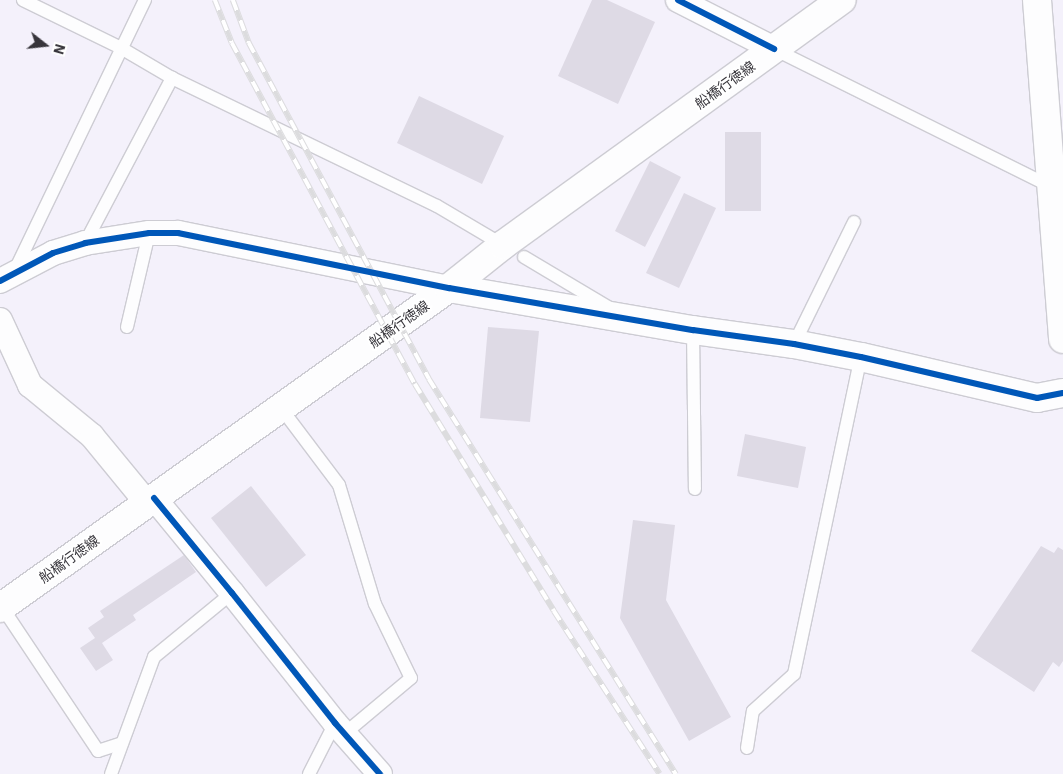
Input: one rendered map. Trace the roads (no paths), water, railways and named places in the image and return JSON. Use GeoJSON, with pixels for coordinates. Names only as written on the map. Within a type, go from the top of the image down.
{"type":"FeatureCollection","features":[{"type":"Feature","properties":{"kind":"main road","name":"船橋行徳線"},"geometry":{"type":"LineString","coordinates":[[1,608],[449,288],[513,251],[842,0]]}},
{"type":"Feature","properties":{"kind":"main road"},"geometry":{"type":"LineString","coordinates":[[1037,0],[1055,177],[1063,338]]}},
{"type":"Feature","properties":{"kind":"main road"},"geometry":{"type":"LineString","coordinates":[[449,288],[693,330],[794,344],[861,357],[1037,398],[1063,393]]}},
{"type":"Feature","properties":{"kind":"street"},"geometry":{"type":"LineString","coordinates":[[678,0],[774,50]]}},
{"type":"Feature","properties":{"kind":"street"},"geometry":{"type":"LineString","coordinates":[[6,279],[54,252],[85,244],[149,233],[178,233],[449,288]]}},
{"type":"Feature","properties":{"kind":"street"},"geometry":{"type":"LineString","coordinates":[[0,320],[30,385],[92,436],[151,500],[232,593],[339,728],[380,774]]}},
{"type":"Feature","properties":{"kind":"lane"},"geometry":{"type":"LineString","coordinates":[[23,0],[121,48],[172,78],[437,206],[628,319]]}},
{"type":"Feature","properties":{"kind":"lane"},"geometry":{"type":"LineString","coordinates":[[6,279],[145,0]]}},
{"type":"Feature","properties":{"kind":"lane"},"geometry":{"type":"LineString","coordinates":[[774,50],[1055,177]]}},
{"type":"Feature","properties":{"kind":"lane"},"geometry":{"type":"LineString","coordinates":[[85,244],[172,78]]}},
{"type":"Feature","properties":{"kind":"lane"},"geometry":{"type":"LineString","coordinates":[[794,344],[854,222]]}},
{"type":"Feature","properties":{"kind":"lane"},"geometry":{"type":"LineString","coordinates":[[127,327],[149,233]]}},
{"type":"Feature","properties":{"kind":"lane"},"geometry":{"type":"LineString","coordinates":[[693,330],[695,489]]}},
{"type":"Feature","properties":{"kind":"lane"},"geometry":{"type":"LineString","coordinates":[[747,748],[753,711],[794,674],[861,357]]}},
{"type":"Feature","properties":{"kind":"lane"},"geometry":{"type":"LineString","coordinates":[[280,408],[339,485],[376,604],[411,678],[339,728],[309,774]]}},
{"type":"Feature","properties":{"kind":"lane"},"geometry":{"type":"LineString","coordinates":[[111,774],[154,657],[232,593]]}},
{"type":"Feature","properties":{"kind":"lane"},"geometry":{"type":"LineString","coordinates":[[1,608],[98,752],[122,743]]}},
{"type":"Feature","properties":{"kind":"railway"},"geometry":{"type":"LineString","coordinates":[[215,0],[232,43],[415,384],[554,611],[660,774]]}},
{"type":"Feature","properties":{"kind":"railway"},"geometry":{"type":"LineString","coordinates":[[233,0],[249,43],[429,379],[676,774]]}}]}
